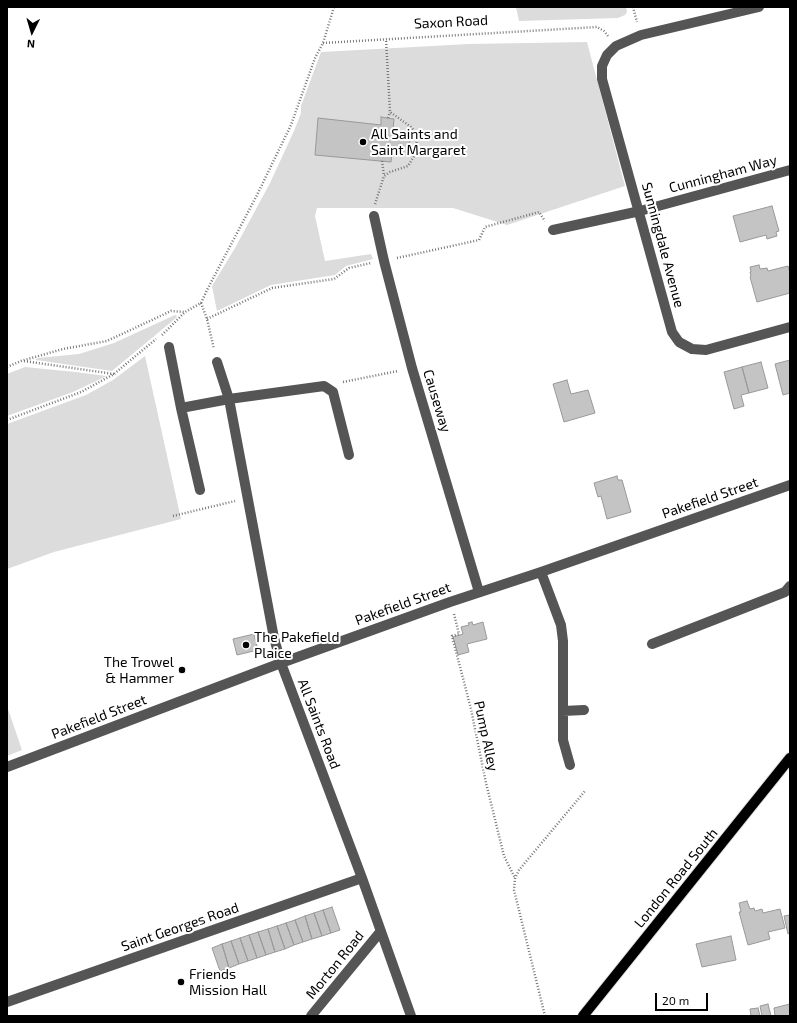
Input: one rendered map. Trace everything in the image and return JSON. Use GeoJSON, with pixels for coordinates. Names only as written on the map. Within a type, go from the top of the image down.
{"type":"FeatureCollection","features":[{"type":"Feature","properties":{"kind":"main road","name":"London Road South"},"geometry":{"type":"LineString","coordinates":[[584,1016],[790,758]]}},
{"type":"Feature","properties":{"kind":"street"},"geometry":{"type":"LineString","coordinates":[[616,46],[641,35],[759,7]]}},
{"type":"Feature","properties":{"kind":"street","name":"Sunningdale Avenue"},"geometry":{"type":"LineString","coordinates":[[616,46],[606,55],[602,66],[602,79],[640,211],[672,332],[679,342],[692,349],[706,350],[790,328]]}},
{"type":"Feature","properties":{"kind":"street","name":"Cunningham Way"},"geometry":{"type":"LineString","coordinates":[[553,230],[640,211],[790,170]]}},
{"type":"Feature","properties":{"kind":"street","name":"Causeway"},"geometry":{"type":"LineString","coordinates":[[374,216],[384,261],[412,368],[479,592]]}},
{"type":"Feature","properties":{"kind":"street"},"geometry":{"type":"LineString","coordinates":[[169,347],[200,490]]}},
{"type":"Feature","properties":{"kind":"street","name":"All Saints Road"},"geometry":{"type":"LineString","coordinates":[[217,362],[229,399],[274,638],[281,663],[362,878],[411,1016]]}},
{"type":"Feature","properties":{"kind":"street"},"geometry":{"type":"LineString","coordinates":[[181,408],[229,399],[324,386],[333,392],[349,455]]}},
{"type":"Feature","properties":{"kind":"street","name":"Pakefield Street"},"geometry":{"type":"LineString","coordinates":[[7,767],[281,663],[450,602],[541,572],[790,485]]}},
{"type":"Feature","properties":{"kind":"street"},"geometry":{"type":"LineString","coordinates":[[541,572],[561,625],[563,641],[563,740],[570,765]]}},
{"type":"Feature","properties":{"kind":"street"},"geometry":{"type":"LineString","coordinates":[[652,644],[785,592],[790,586]]}},
{"type":"Feature","properties":{"kind":"street"},"geometry":{"type":"LineString","coordinates":[[563,711],[584,710]]}},
{"type":"Feature","properties":{"kind":"street","name":"Saint Georges Road"},"geometry":{"type":"LineString","coordinates":[[7,1002],[362,878]]}},
{"type":"Feature","properties":{"kind":"street","name":"Morton Road"},"geometry":{"type":"LineString","coordinates":[[311,1016],[381,931]]}},
{"type":"Feature","properties":{"kind":"path"},"geometry":{"type":"LineString","coordinates":[[7,420],[81,392],[114,374],[147,348],[186,312],[201,304],[291,125],[315,58],[323,43],[334,7]]}},
{"type":"Feature","properties":{"kind":"path","name":"Saxon Road"},"geometry":{"type":"LineString","coordinates":[[323,43],[597,27],[604,31],[616,46]]}},
{"type":"Feature","properties":{"kind":"path"},"geometry":{"type":"LineString","coordinates":[[386,39],[390,112],[388,118]]}},
{"type":"Feature","properties":{"kind":"path"},"geometry":{"type":"LineString","coordinates":[[384,176],[390,172],[408,166],[416,153],[417,134],[411,127],[390,112]]}},
{"type":"Feature","properties":{"kind":"path"},"geometry":{"type":"LineString","coordinates":[[374,216],[375,205],[384,176],[382,162]]}},
{"type":"Feature","properties":{"kind":"path"},"geometry":{"type":"LineString","coordinates":[[201,304],[208,318],[217,362]]}},
{"type":"Feature","properties":{"kind":"path"},"geometry":{"type":"LineString","coordinates":[[7,368],[21,361],[63,349],[107,341],[171,311],[186,312]]}},
{"type":"Feature","properties":{"kind":"path"},"geometry":{"type":"LineString","coordinates":[[21,361],[114,374]]}},
{"type":"Feature","properties":{"kind":"path"},"geometry":{"type":"LineString","coordinates":[[324,386],[412,368]]}},
{"type":"Feature","properties":{"kind":"path"},"geometry":{"type":"LineString","coordinates":[[173,516],[247,498]]}},
{"type":"Feature","properties":{"kind":"path","name":"Pump Alley"},"geometry":{"type":"LineString","coordinates":[[450,602],[460,634],[452,636],[471,709],[486,782],[504,856],[515,878]]}},
{"type":"Feature","properties":{"kind":"path"},"geometry":{"type":"LineString","coordinates":[[545,1016],[514,890],[515,878],[519,870],[586,791]]}},
{"type":"Feature","properties":{"kind":"shaded area"},"geometry":{"type":"Polygon","coordinates":[[[516,7],[626,7],[627,12],[625,15],[618,18],[519,21],[516,7]]]}},
{"type":"Feature","properties":{"kind":"shaded area"},"geometry":{"type":"Polygon","coordinates":[[[587,42],[625,186],[507,225],[453,208],[317,208],[315,216],[325,261],[371,254],[373,259],[346,266],[335,275],[271,285],[217,311],[212,286],[235,248],[270,183],[294,131],[301,113],[301,106],[321,52],[469,44],[587,42]]]}},
{"type":"Feature","properties":{"kind":"shaded area"},"geometry":{"type":"Polygon","coordinates":[[[175,315],[177,316],[176,318],[112,371],[36,360],[38,358],[79,354],[114,343],[175,315]]]}},
{"type":"Feature","properties":{"kind":"shaded area"},"geometry":{"type":"Polygon","coordinates":[[[145,356],[181,519],[54,552],[7,569],[7,424],[86,395],[113,380],[145,356]]]}},
{"type":"Feature","properties":{"kind":"shaded area"},"geometry":{"type":"Polygon","coordinates":[[[25,367],[107,376],[73,392],[7,416],[7,374],[25,367]]]}},
{"type":"Feature","properties":{"kind":"shaded area"},"geometry":{"type":"Polygon","coordinates":[[[7,706],[22,750],[7,756],[7,706]]]}},
{"type":"Feature","properties":{"kind":"building","name":"All Saints and Saint Margaret"},"geometry":{"type":"Polygon","coordinates":[[[381,117],[394,119],[393,130],[411,132],[408,155],[392,153],[391,162],[315,155],[318,118],[381,125],[381,117]]]}},
{"type":"Feature","properties":{"kind":"building"},"geometry":{"type":"Polygon","coordinates":[[[772,206],[779,231],[776,232],[777,236],[767,239],[766,235],[740,242],[733,216],[772,206]]]}},
{"type":"Feature","properties":{"kind":"building"},"geometry":{"type":"Polygon","coordinates":[[[759,265],[760,269],[767,268],[768,271],[788,266],[790,273],[790,293],[757,302],[750,277],[750,267],[759,265]]]}},
{"type":"Feature","properties":{"kind":"building"},"geometry":{"type":"Polygon","coordinates":[[[790,360],[790,393],[783,395],[775,364],[790,360]]]}},
{"type":"Feature","properties":{"kind":"building"},"geometry":{"type":"Polygon","coordinates":[[[761,362],[768,388],[749,393],[742,367],[761,362]]]}},
{"type":"Feature","properties":{"kind":"building"},"geometry":{"type":"Polygon","coordinates":[[[742,367],[749,393],[741,395],[744,406],[734,409],[724,372],[742,367]]]}},
{"type":"Feature","properties":{"kind":"building"},"geometry":{"type":"Polygon","coordinates":[[[567,380],[571,394],[588,390],[595,413],[564,422],[553,384],[567,380]]]}},
{"type":"Feature","properties":{"kind":"building"},"geometry":{"type":"Polygon","coordinates":[[[617,476],[618,480],[622,480],[631,512],[607,519],[601,496],[598,497],[594,483],[617,476]]]}},
{"type":"Feature","properties":{"kind":"building"},"geometry":{"type":"Polygon","coordinates":[[[472,622],[473,625],[483,622],[487,639],[467,644],[469,652],[458,655],[453,637],[463,634],[461,627],[469,625],[468,623],[472,622]]]}},
{"type":"Feature","properties":{"kind":"building","name":"The Pakefield Plaice"},"geometry":{"type":"Polygon","coordinates":[[[254,634],[258,650],[237,655],[233,639],[254,634]]]}},
{"type":"Feature","properties":{"kind":"building"},"geometry":{"type":"Polygon","coordinates":[[[747,901],[750,909],[754,908],[755,911],[762,909],[763,913],[780,909],[785,928],[768,932],[770,939],[748,945],[739,912],[741,912],[739,903],[747,901]]]}},
{"type":"Feature","properties":{"kind":"building"},"geometry":{"type":"Polygon","coordinates":[[[332,907],[340,930],[331,933],[323,910],[332,907]]]}},
{"type":"Feature","properties":{"kind":"building"},"geometry":{"type":"Polygon","coordinates":[[[323,910],[331,933],[322,936],[314,913],[323,910]]]}},
{"type":"Feature","properties":{"kind":"building"},"geometry":{"type":"Polygon","coordinates":[[[314,913],[322,936],[312,939],[305,916],[314,913]]]}},
{"type":"Feature","properties":{"kind":"building"},"geometry":{"type":"Polygon","coordinates":[[[790,915],[790,933],[788,934],[784,916],[790,915]]]}},
{"type":"Feature","properties":{"kind":"building"},"geometry":{"type":"Polygon","coordinates":[[[305,916],[312,939],[303,942],[295,920],[305,916]]]}},
{"type":"Feature","properties":{"kind":"building"},"geometry":{"type":"Polygon","coordinates":[[[295,920],[303,942],[294,945],[286,923],[295,920]]]}},
{"type":"Feature","properties":{"kind":"building"},"geometry":{"type":"Polygon","coordinates":[[[286,923],[294,945],[285,949],[277,926],[286,923]]]}},
{"type":"Feature","properties":{"kind":"building"},"geometry":{"type":"Polygon","coordinates":[[[277,926],[285,949],[275,952],[268,929],[277,926]]]}},
{"type":"Feature","properties":{"kind":"building"},"geometry":{"type":"Polygon","coordinates":[[[268,929],[275,952],[266,955],[258,932],[268,929]]]}},
{"type":"Feature","properties":{"kind":"building"},"geometry":{"type":"Polygon","coordinates":[[[258,932],[266,955],[257,958],[249,935],[258,932]]]}},
{"type":"Feature","properties":{"kind":"building"},"geometry":{"type":"Polygon","coordinates":[[[249,935],[257,958],[248,961],[240,938],[249,935]]]}},
{"type":"Feature","properties":{"kind":"building"},"geometry":{"type":"Polygon","coordinates":[[[731,936],[736,960],[702,967],[696,944],[731,936]]]}},
{"type":"Feature","properties":{"kind":"building"},"geometry":{"type":"Polygon","coordinates":[[[240,938],[248,961],[239,964],[231,941],[240,938]]]}},
{"type":"Feature","properties":{"kind":"building"},"geometry":{"type":"Polygon","coordinates":[[[231,941],[239,964],[229,968],[222,944],[231,941]]]}},
{"type":"Feature","properties":{"kind":"building"},"geometry":{"type":"Polygon","coordinates":[[[222,944],[229,968],[220,971],[212,948],[222,944]]]}},
{"type":"Feature","properties":{"kind":"building"},"geometry":{"type":"Polygon","coordinates":[[[768,1004],[771,1016],[762,1016],[760,1006],[768,1004]]]}},
{"type":"Feature","properties":{"kind":"building"},"geometry":{"type":"Polygon","coordinates":[[[790,1004],[790,1016],[775,1016],[774,1008],[790,1004]]]}},
{"type":"Feature","properties":{"kind":"building"},"geometry":{"type":"Polygon","coordinates":[[[758,1008],[760,1016],[751,1016],[750,1009],[758,1008]]]}},
{"type":"Feature","properties":{"kind":"place","name":"All Saints and Saint Margaret"},"geometry":{"type":"Point","coordinates":[363,142]}},
{"type":"Feature","properties":{"kind":"place","name":"The Pakefield Plaice"},"geometry":{"type":"Point","coordinates":[246,645]}},
{"type":"Feature","properties":{"kind":"place","name":"The Trowel & Hammer"},"geometry":{"type":"Point","coordinates":[182,670]}},
{"type":"Feature","properties":{"kind":"place","name":"Friends Mission Hall"},"geometry":{"type":"Point","coordinates":[181,982]}}]}
